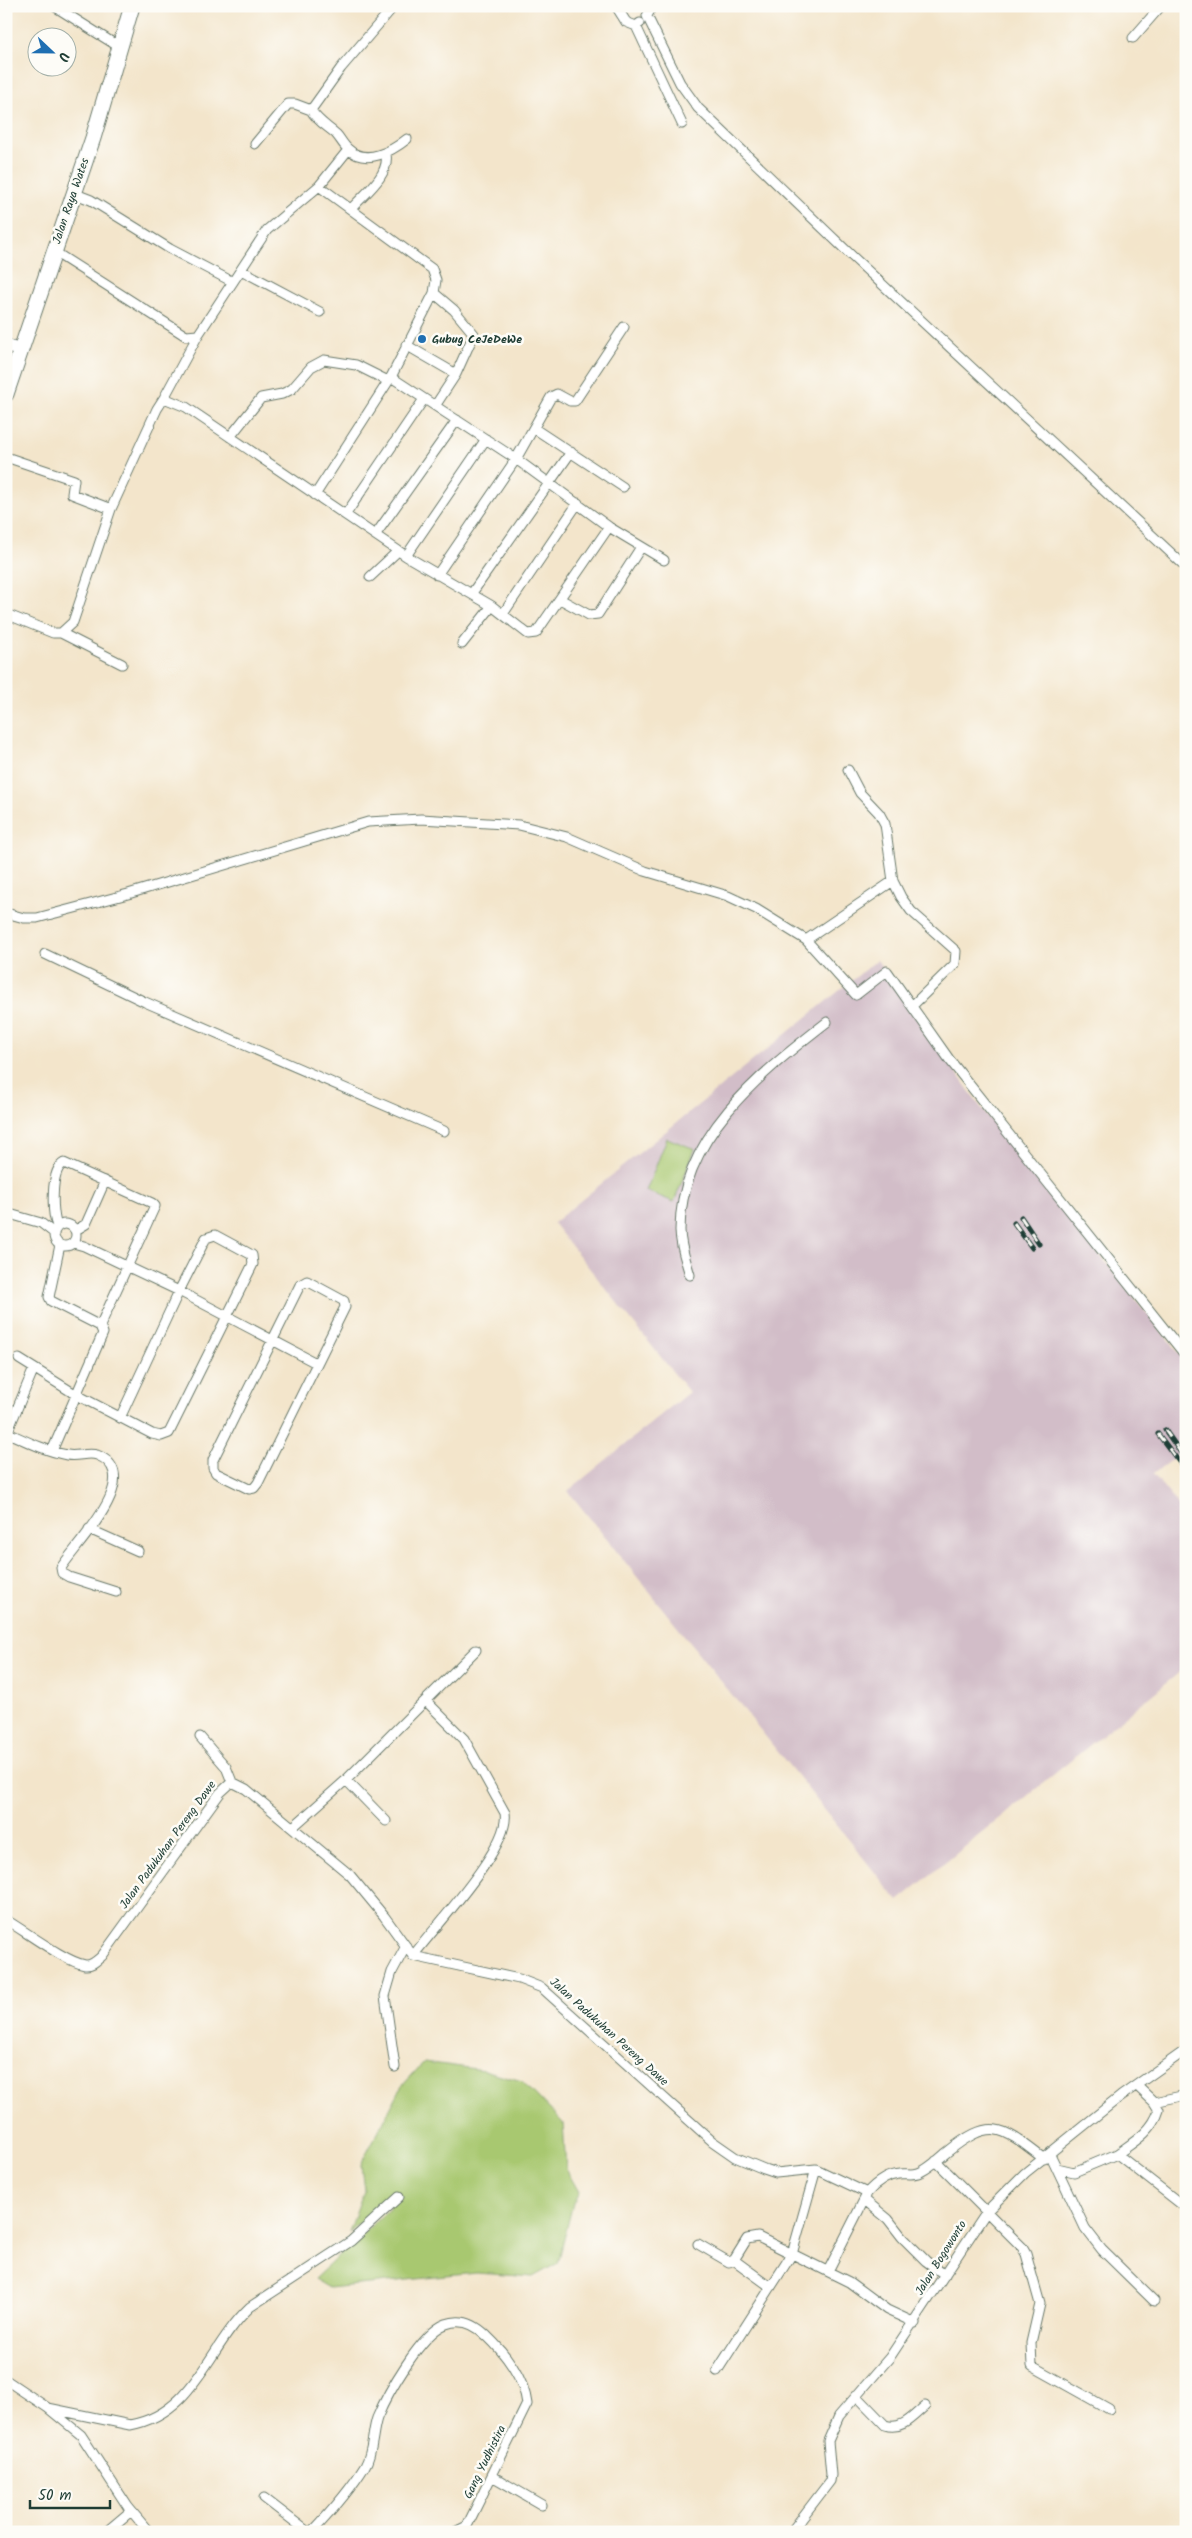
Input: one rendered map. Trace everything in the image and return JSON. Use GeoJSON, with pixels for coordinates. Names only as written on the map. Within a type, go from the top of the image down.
{"type":"FeatureCollection","features":[{"type":"Feature","properties":{"kind":"highway","name":"Jalan Raya Wates"},"geometry":{"type":"LineString","coordinates":[[6,394],[13,348],[74,193],[121,48],[131,10]]}},
{"type":"Feature","properties":{"kind":"street"},"geometry":{"type":"LineString","coordinates":[[54,6],[121,48]]}},
{"type":"Feature","properties":{"kind":"street"},"geometry":{"type":"LineString","coordinates":[[312,110],[341,68],[394,6]]}},
{"type":"Feature","properties":{"kind":"street"},"geometry":{"type":"LineString","coordinates":[[616,6],[626,22],[636,26],[682,124]]}},
{"type":"Feature","properties":{"kind":"street"},"geometry":{"type":"LineString","coordinates":[[636,26],[646,16],[652,6]]}},
{"type":"Feature","properties":{"kind":"street"},"geometry":{"type":"LineString","coordinates":[[1133,38],[1161,6]]}},
{"type":"Feature","properties":{"kind":"street"},"geometry":{"type":"LineString","coordinates":[[646,16],[680,83],[698,108],[854,258],[1186,567]]}},
{"type":"Feature","properties":{"kind":"street"},"geometry":{"type":"LineString","coordinates":[[255,144],[288,104],[295,104],[312,110],[315,117],[335,133],[348,150],[367,156],[386,154],[407,139]]}},
{"type":"Feature","properties":{"kind":"street"},"geometry":{"type":"LineString","coordinates":[[61,633],[73,622],[111,509],[157,409],[198,335],[260,239],[273,224],[319,186],[348,150]]}},
{"type":"Feature","properties":{"kind":"street"},"geometry":{"type":"LineString","coordinates":[[351,209],[384,172],[387,162],[386,154]]}},
{"type":"Feature","properties":{"kind":"street"},"geometry":{"type":"LineString","coordinates":[[314,495],[389,379],[434,293],[436,280],[432,269],[319,186]]}},
{"type":"Feature","properties":{"kind":"street"},"geometry":{"type":"LineString","coordinates":[[74,193],[90,200],[170,249],[233,282]]}},
{"type":"Feature","properties":{"kind":"street"},"geometry":{"type":"LineString","coordinates":[[53,250],[186,336],[198,335]]}},
{"type":"Feature","properties":{"kind":"street"},"geometry":{"type":"LineString","coordinates":[[241,270],[320,312]]}},
{"type":"Feature","properties":{"kind":"street"},"geometry":{"type":"LineString","coordinates":[[434,293],[454,310],[474,334],[456,374],[435,406]]}},
{"type":"Feature","properties":{"kind":"street"},"geometry":{"type":"LineString","coordinates":[[437,575],[516,459],[554,394],[570,401],[575,401],[624,327]]}},
{"type":"Feature","properties":{"kind":"street"},"geometry":{"type":"LineString","coordinates":[[406,345],[456,374]]}},
{"type":"Feature","properties":{"kind":"street"},"geometry":{"type":"LineString","coordinates":[[230,437],[250,409],[261,398],[282,394],[292,389],[311,367],[324,360],[356,364],[389,379],[424,399],[516,459],[609,526],[664,560]]}},
{"type":"Feature","properties":{"kind":"street"},"geometry":{"type":"LineString","coordinates":[[164,398],[177,402],[402,553],[492,606],[528,634],[533,634],[560,599],[609,526]]}},
{"type":"Feature","properties":{"kind":"street"},"geometry":{"type":"LineString","coordinates":[[346,514],[424,399]]}},
{"type":"Feature","properties":{"kind":"street"},"geometry":{"type":"LineString","coordinates":[[376,534],[457,420]]}},
{"type":"Feature","properties":{"kind":"street"},"geometry":{"type":"LineString","coordinates":[[535,429],[623,488]]}},
{"type":"Feature","properties":{"kind":"street"},"geometry":{"type":"LineString","coordinates":[[370,577],[402,553],[486,439]]}},
{"type":"Feature","properties":{"kind":"street"},"geometry":{"type":"LineString","coordinates":[[472,594],[571,452]]}},
{"type":"Feature","properties":{"kind":"street"},"geometry":{"type":"LineString","coordinates":[[6,457],[74,480],[72,494],[111,509]]}},
{"type":"Feature","properties":{"kind":"street"},"geometry":{"type":"LineString","coordinates":[[503,614],[578,503]]}},
{"type":"Feature","properties":{"kind":"street"},"geometry":{"type":"LineString","coordinates":[[560,599],[589,615],[598,614],[641,547]]}},
{"type":"Feature","properties":{"kind":"street"},"geometry":{"type":"LineString","coordinates":[[462,644],[492,606]]}},
{"type":"Feature","properties":{"kind":"street"},"geometry":{"type":"LineString","coordinates":[[6,614],[53,633],[61,633],[122,664]]}},
{"type":"Feature","properties":{"kind":"street"},"geometry":{"type":"LineString","coordinates":[[848,770],[860,793],[879,813],[885,824],[893,881],[911,911],[956,951],[955,964],[913,1005]]}},
{"type":"Feature","properties":{"kind":"street"},"geometry":{"type":"LineString","coordinates":[[6,913],[24,918],[37,918],[128,894],[368,822],[421,819],[533,827],[582,842],[645,871],[728,896],[756,910],[806,940],[856,995],[887,971],[950,1059],[1186,1356]]}},
{"type":"Feature","properties":{"kind":"street"},"geometry":{"type":"LineString","coordinates":[[806,940],[893,881]]}},
{"type":"Feature","properties":{"kind":"street"},"geometry":{"type":"LineString","coordinates":[[45,954],[145,1002],[444,1131]]}},
{"type":"Feature","properties":{"kind":"street"},"geometry":{"type":"LineString","coordinates":[[690,1275],[682,1247],[680,1230],[690,1177],[707,1138],[723,1116],[785,1055],[827,1022]]}},
{"type":"Feature","properties":{"kind":"street"},"geometry":{"type":"LineString","coordinates":[[100,1326],[128,1266],[155,1206],[67,1164],[61,1164],[56,1173],[53,1211],[56,1230],[55,1240],[60,1245],[73,1244],[84,1246],[128,1266],[316,1363]]}},
{"type":"Feature","properties":{"kind":"street"},"geometry":{"type":"LineString","coordinates":[[76,1230],[86,1224],[105,1181]]}},
{"type":"Feature","properties":{"kind":"street"},"geometry":{"type":"LineString","coordinates":[[6,1213],[41,1223],[56,1230]]}},
{"type":"Feature","properties":{"kind":"street"},"geometry":{"type":"LineString","coordinates":[[56,1230],[68,1224],[76,1230]]}},
{"type":"Feature","properties":{"kind":"street"},"geometry":{"type":"LineString","coordinates":[[73,1244],[76,1230]]}},
{"type":"Feature","properties":{"kind":"street"},"geometry":{"type":"LineString","coordinates":[[19,1359],[75,1394],[120,1418],[156,1435],[169,1433],[228,1317],[254,1258],[215,1235],[206,1238],[179,1291],[120,1418]]}},
{"type":"Feature","properties":{"kind":"street"},"geometry":{"type":"LineString","coordinates":[[52,1451],[103,1332],[100,1326],[51,1301],[49,1297],[60,1245]]}},
{"type":"Feature","properties":{"kind":"street"},"geometry":{"type":"LineString","coordinates":[[307,1281],[346,1303],[316,1363],[256,1485],[249,1489],[216,1473],[213,1468],[213,1460],[300,1285],[307,1281]]}},
{"type":"Feature","properties":{"kind":"street"},"geometry":{"type":"LineString","coordinates":[[32,1373],[7,1433],[52,1451],[74,1456],[97,1456],[104,1459],[114,1471],[116,1478],[112,1494],[61,1570],[69,1577],[116,1592]]}},
{"type":"Feature","properties":{"kind":"street"},"geometry":{"type":"LineString","coordinates":[[88,1529],[138,1551]]}},
{"type":"Feature","properties":{"kind":"street"},"geometry":{"type":"LineString","coordinates":[[293,1827],[346,1780],[476,1650]]}},
{"type":"Feature","properties":{"kind":"street"},"geometry":{"type":"LineString","coordinates":[[413,1956],[482,1867],[504,1832],[506,1822],[505,1813],[464,1739],[426,1701]]}},
{"type":"Feature","properties":{"kind":"street"},"geometry":{"type":"LineString","coordinates":[[200,1737],[226,1767],[232,1782]]}},
{"type":"Feature","properties":{"kind":"street"},"geometry":{"type":"LineString","coordinates":[[346,1780],[386,1821]]}},
{"type":"Feature","properties":{"kind":"street","name":"Jalan Padukuhan Pereng Dawe"},"geometry":{"type":"LineString","coordinates":[[6,1920],[66,1956],[85,1965],[93,1964],[102,1956],[220,1793],[232,1782],[246,1789],[350,1875],[413,1956],[532,1982],[542,1988],[580,2020],[712,2141],[736,2157],[776,2173],[816,2169]]}},
{"type":"Feature","properties":{"kind":"street"},"geometry":{"type":"LineString","coordinates":[[395,2067],[385,1996],[392,1972],[406,1946]]}},
{"type":"Feature","properties":{"kind":"street","name":"Jalan Bogowonto"},"geometry":{"type":"LineString","coordinates":[[791,2532],[830,2481],[828,2441],[840,2416],[890,2357],[915,2323],[986,2211],[1011,2185],[1121,2096],[1186,2050]]}},
{"type":"Feature","properties":{"kind":"street"},"geometry":{"type":"LineString","coordinates":[[1057,2168],[1074,2172],[1117,2154],[1137,2140],[1153,2123],[1158,2110],[1154,2102],[1137,2086]]}},
{"type":"Feature","properties":{"kind":"street"},"geometry":{"type":"LineString","coordinates":[[1154,2102],[1186,2095]]}},
{"type":"Feature","properties":{"kind":"street"},"geometry":{"type":"LineString","coordinates":[[828,2271],[866,2197],[885,2178],[897,2174],[917,2174],[969,2135],[984,2129],[996,2129],[1047,2156],[1057,2168],[1085,2228],[1102,2250],[1154,2301]]}},
{"type":"Feature","properties":{"kind":"street"},"geometry":{"type":"LineString","coordinates":[[1117,2154],[1186,2208]]}},
{"type":"Feature","properties":{"kind":"street"},"geometry":{"type":"LineString","coordinates":[[936,2161],[1022,2247],[1040,2304],[1031,2343],[1032,2366],[1109,2409]]}},
{"type":"Feature","properties":{"kind":"street"},"geometry":{"type":"LineString","coordinates":[[718,2371],[792,2254],[816,2169],[866,2197],[926,2261],[944,2275]]}},
{"type":"Feature","properties":{"kind":"street"},"geometry":{"type":"LineString","coordinates":[[48,2408],[130,2425],[143,2423],[167,2412],[182,2398],[237,2319],[250,2306],[350,2241],[399,2197]]}},
{"type":"Feature","properties":{"kind":"street"},"geometry":{"type":"LineString","coordinates":[[734,2260],[746,2241],[751,2237],[758,2237],[850,2282],[887,2310],[915,2323]]}},
{"type":"Feature","properties":{"kind":"street"},"geometry":{"type":"LineString","coordinates":[[698,2244],[726,2261],[734,2260],[771,2287]]}},
{"type":"Feature","properties":{"kind":"street","name":"Gang Yudhistira"},"geometry":{"type":"LineString","coordinates":[[312,2532],[365,2466],[377,2420],[396,2380],[427,2340],[445,2324],[467,2322],[488,2336],[515,2369],[527,2404],[468,2526],[455,2532]]}},
{"type":"Feature","properties":{"kind":"street"},"geometry":{"type":"LineString","coordinates":[[6,2380],[48,2408],[81,2435],[131,2511],[149,2532]]}},
{"type":"Feature","properties":{"kind":"street"},"geometry":{"type":"LineString","coordinates":[[856,2395],[889,2427],[901,2426],[925,2406]]}},
{"type":"Feature","properties":{"kind":"street"},"geometry":{"type":"LineString","coordinates":[[492,2476],[542,2505]]}},
{"type":"Feature","properties":{"kind":"street"},"geometry":{"type":"LineString","coordinates":[[264,2498],[308,2532]]}},
{"type":"Feature","properties":{"kind":"street"},"geometry":{"type":"LineString","coordinates":[[106,2532],[131,2511]]}},
{"type":"Feature","properties":{"kind":"shaded area"},"geometry":{"type":"Polygon","coordinates":[[[877,960],[982,1109],[1186,1362],[1186,1448],[1153,1474],[1186,1515],[1186,1667],[898,1901],[568,1491],[689,1392],[553,1223],[877,960]]]}},
{"type":"Feature","properties":{"kind":"green space"},"geometry":{"type":"Polygon","coordinates":[[[667,1138],[695,1149],[674,1202],[646,1191],[667,1138]]]}},
{"type":"Feature","properties":{"kind":"green space"},"geometry":{"type":"Polygon","coordinates":[[[424,2062],[484,2070],[522,2081],[563,2123],[566,2169],[579,2192],[573,2203],[558,2263],[533,2277],[476,2273],[329,2288],[314,2279],[390,2208],[388,2203],[381,2204],[349,2232],[364,2191],[361,2164],[402,2086],[424,2062]]]}},
{"type":"Feature","properties":{"kind":"railway"},"geometry":{"type":"LineString","coordinates":[[1021,1217],[1039,1244]]}},
{"type":"Feature","properties":{"kind":"railway"},"geometry":{"type":"LineString","coordinates":[[1014,1223],[1032,1248]]}},
{"type":"Feature","properties":{"kind":"railway"},"geometry":{"type":"LineString","coordinates":[[1165,1430],[1186,1460]]}},
{"type":"Feature","properties":{"kind":"railway"},"geometry":{"type":"LineString","coordinates":[[1158,1434],[1186,1471]]}},
{"type":"Feature","properties":{"kind":"place","name":"Gubug CeJeDeWe"},"geometry":{"type":"Point","coordinates":[422,339]}}]}
